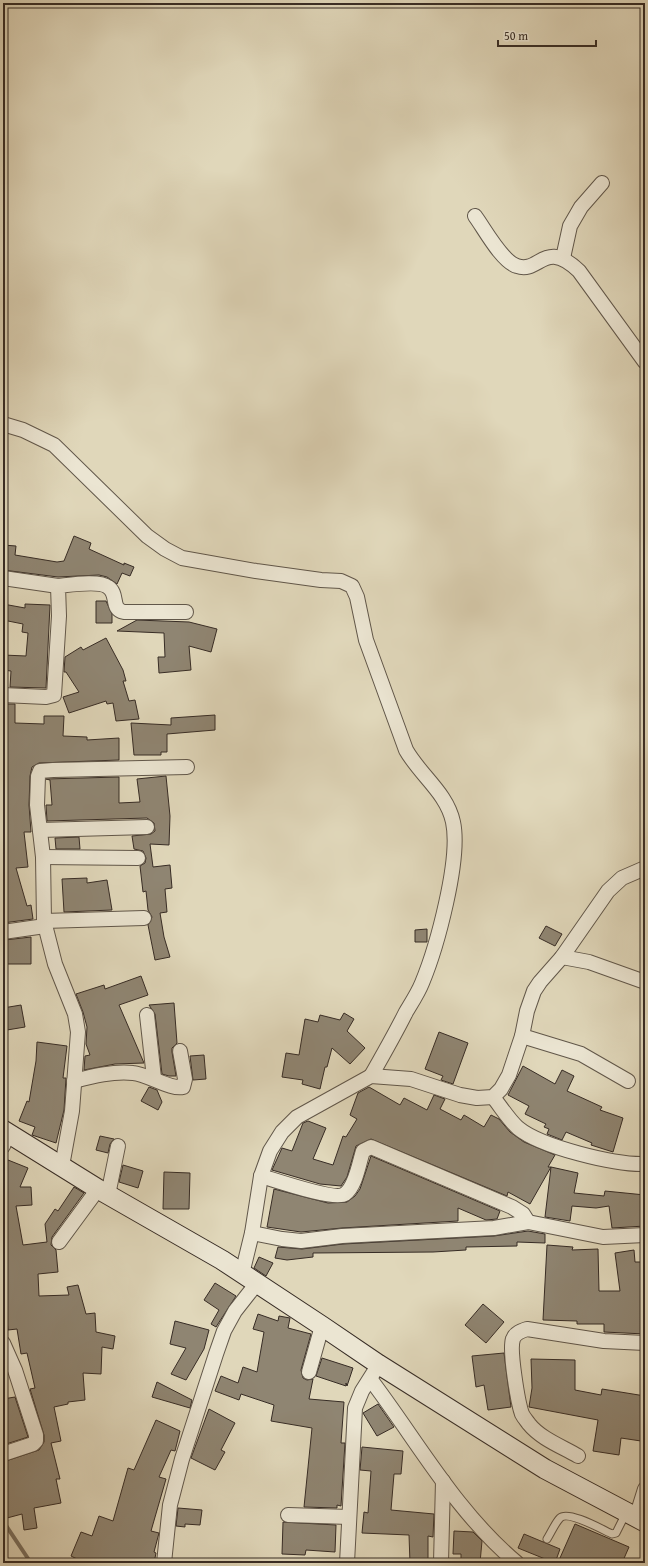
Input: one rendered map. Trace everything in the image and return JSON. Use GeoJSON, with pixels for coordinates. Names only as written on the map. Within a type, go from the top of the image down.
{"type":"FeatureCollection","features":[{"type":"Feature","properties":{"kind":"street"},"geometry":{"type":"LineString","coordinates":[[562,258],[570,226],[581,207],[602,184]]}},
{"type":"Feature","properties":{"kind":"street"},"geometry":{"type":"LineString","coordinates":[[475,216],[507,260],[516,266],[527,267],[546,257],[562,258],[579,271],[645,362]]}},
{"type":"Feature","properties":{"kind":"street"},"geometry":{"type":"LineString","coordinates":[[3,424],[23,430],[54,445],[147,536],[165,549],[182,558],[256,571],[321,580],[341,581],[352,586],[357,597],[366,640],[406,750],[413,763],[444,798],[453,822],[455,841],[447,898],[424,977],[371,1076]]}},
{"type":"Feature","properties":{"kind":"street"},"geometry":{"type":"LineString","coordinates":[[3,578],[58,586],[97,584],[108,587],[112,592],[115,607],[118,611],[186,612]]}},
{"type":"Feature","properties":{"kind":"street"},"geometry":{"type":"LineString","coordinates":[[3,695],[46,697],[54,695],[59,616],[58,586]]}},
{"type":"Feature","properties":{"kind":"street"},"geometry":{"type":"LineString","coordinates":[[62,1166],[72,1111],[78,1032],[75,1014],[55,964],[44,923],[43,857],[37,805],[38,776],[40,771],[187,766]]}},
{"type":"Feature","properties":{"kind":"street"},"geometry":{"type":"LineString","coordinates":[[40,830],[147,828]]}},
{"type":"Feature","properties":{"kind":"street"},"geometry":{"type":"LineString","coordinates":[[43,857],[138,858]]}},
{"type":"Feature","properties":{"kind":"street"},"geometry":{"type":"LineString","coordinates":[[164,1563],[170,1505],[224,1331],[235,1311],[249,1278],[252,1233],[261,1176],[270,1151],[282,1132],[297,1117],[371,1076],[411,1078],[460,1095],[477,1098],[493,1097],[502,1090],[509,1075],[522,1036],[527,1011],[534,991],[545,975],[562,957],[608,891],[622,878],[645,868]]}},
{"type":"Feature","properties":{"kind":"street"},"geometry":{"type":"LineString","coordinates":[[3,932],[44,923],[144,918]]}},
{"type":"Feature","properties":{"kind":"street"},"geometry":{"type":"LineString","coordinates":[[562,957],[589,962],[645,982]]}},
{"type":"Feature","properties":{"kind":"street"},"geometry":{"type":"LineString","coordinates":[[147,1015],[154,1078]]}},
{"type":"Feature","properties":{"kind":"street"},"geometry":{"type":"LineString","coordinates":[[522,1036],[581,1054],[628,1081]]}},
{"type":"Feature","properties":{"kind":"street"},"geometry":{"type":"LineString","coordinates":[[74,1081],[119,1072],[134,1073],[154,1078],[179,1088],[183,1087],[185,1079],[180,1051]]}},
{"type":"Feature","properties":{"kind":"street"},"geometry":{"type":"LineString","coordinates":[[493,1097],[518,1128],[531,1136],[566,1149],[614,1162],[645,1164]]}},
{"type":"Feature","properties":{"kind":"street"},"geometry":{"type":"LineString","coordinates":[[5,1137],[62,1166],[103,1192],[222,1260],[322,1326],[374,1372],[545,1469],[636,1518],[645,1489]]}},
{"type":"Feature","properties":{"kind":"street"},"geometry":{"type":"LineString","coordinates":[[59,1242],[103,1192],[118,1146]]}},
{"type":"Feature","properties":{"kind":"street"},"geometry":{"type":"LineString","coordinates":[[261,1176],[312,1191],[338,1196],[344,1194],[349,1189],[364,1151],[371,1147],[512,1207],[523,1214],[528,1222]]}},
{"type":"Feature","properties":{"kind":"street"},"geometry":{"type":"LineString","coordinates":[[252,1233],[282,1240],[301,1241],[342,1236],[494,1228],[528,1222],[603,1237],[645,1235]]}},
{"type":"Feature","properties":{"kind":"street"},"geometry":{"type":"LineString","coordinates":[[309,1372],[322,1326]]}},
{"type":"Feature","properties":{"kind":"street"},"geometry":{"type":"LineString","coordinates":[[578,1456],[546,1438],[531,1426],[522,1415],[512,1362],[511,1346],[513,1337],[519,1332],[527,1329],[604,1340],[645,1343]]}},
{"type":"Feature","properties":{"kind":"street"},"geometry":{"type":"LineString","coordinates":[[3,1343],[15,1370],[36,1435],[36,1440],[33,1444],[3,1454]]}},
{"type":"Feature","properties":{"kind":"street"},"geometry":{"type":"LineString","coordinates":[[374,1372],[443,1481],[460,1505],[489,1538],[517,1563]]}},
{"type":"Feature","properties":{"kind":"street"},"geometry":{"type":"LineString","coordinates":[[347,1563],[355,1408],[362,1391],[374,1372]]}},
{"type":"Feature","properties":{"kind":"street"},"geometry":{"type":"LineString","coordinates":[[441,1563],[443,1481]]}},
{"type":"Feature","properties":{"kind":"street"},"geometry":{"type":"LineString","coordinates":[[288,1515],[349,1517]]}},
{"type":"Feature","properties":{"kind":"lane"},"geometry":{"type":"LineString","coordinates":[[547,1539],[560,1518],[566,1515],[573,1516],[612,1534],[616,1533],[636,1518]]}},
{"type":"Feature","properties":{"kind":"building"},"geometry":{"type":"Polygon","coordinates":[[[74,536],[91,543],[89,549],[124,565],[124,563],[134,567],[130,576],[122,573],[117,584],[107,577],[99,575],[58,577],[3,570],[3,545],[16,546],[15,555],[57,562],[64,561],[74,536]]]}},
{"type":"Feature","properties":{"kind":"building"},"geometry":{"type":"Polygon","coordinates":[[[96,601],[106,601],[112,614],[112,623],[96,623],[96,601]]]}},
{"type":"Feature","properties":{"kind":"building"},"geometry":{"type":"Polygon","coordinates":[[[3,604],[25,608],[25,604],[50,605],[46,688],[10,687],[11,671],[3,670],[3,655],[26,656],[28,633],[22,632],[23,624],[3,620],[3,604]]]}},
{"type":"Feature","properties":{"kind":"building"},"geometry":{"type":"Polygon","coordinates":[[[137,620],[189,622],[217,629],[211,652],[189,646],[191,670],[159,673],[158,657],[165,657],[164,633],[117,631],[137,620]]]}},
{"type":"Feature","properties":{"kind":"building"},"geometry":{"type":"Polygon","coordinates":[[[106,638],[123,670],[126,681],[123,681],[129,701],[135,700],[139,719],[116,721],[113,703],[107,704],[106,701],[69,713],[63,697],[79,692],[66,672],[64,672],[65,657],[81,647],[83,650],[106,638]]]}},
{"type":"Feature","properties":{"kind":"building"},"geometry":{"type":"Polygon","coordinates":[[[3,704],[15,704],[15,723],[44,724],[44,716],[64,716],[63,736],[87,737],[87,740],[119,738],[119,760],[39,763],[32,767],[30,776],[29,805],[31,832],[24,832],[28,867],[16,868],[27,906],[31,905],[33,919],[3,923],[3,704]]]}},
{"type":"Feature","properties":{"kind":"building"},"geometry":{"type":"Polygon","coordinates":[[[215,715],[215,730],[167,734],[167,752],[161,752],[161,755],[134,755],[131,723],[171,725],[171,718],[215,715]]]}},
{"type":"Feature","properties":{"kind":"building"},"geometry":{"type":"Polygon","coordinates":[[[166,776],[170,816],[169,845],[150,844],[153,867],[170,865],[172,888],[165,889],[167,912],[160,913],[164,937],[170,957],[155,960],[148,925],[152,917],[148,910],[146,891],[143,892],[140,866],[145,863],[146,858],[143,851],[134,849],[132,836],[151,834],[155,831],[154,823],[147,818],[47,821],[46,805],[52,805],[50,780],[46,779],[119,777],[119,803],[140,802],[137,779],[166,776]]]}},
{"type":"Feature","properties":{"kind":"building"},"geometry":{"type":"Polygon","coordinates":[[[79,837],[80,849],[56,849],[55,838],[79,837]]]}},
{"type":"Feature","properties":{"kind":"building"},"geometry":{"type":"Polygon","coordinates":[[[87,878],[87,883],[107,880],[112,910],[64,912],[62,879],[87,878]]]}},
{"type":"Feature","properties":{"kind":"building"},"geometry":{"type":"Polygon","coordinates":[[[546,926],[562,934],[555,946],[539,938],[546,926]]]}},
{"type":"Feature","properties":{"kind":"building"},"geometry":{"type":"Polygon","coordinates":[[[427,929],[427,942],[415,942],[415,930],[427,929]]]}},
{"type":"Feature","properties":{"kind":"building"},"geometry":{"type":"Polygon","coordinates":[[[31,937],[31,964],[5,964],[5,940],[31,937]]]}},
{"type":"Feature","properties":{"kind":"building"},"geometry":{"type":"Polygon","coordinates":[[[141,976],[148,995],[119,1005],[144,1063],[115,1064],[84,1070],[85,1056],[90,1055],[86,1044],[87,1027],[76,994],[104,985],[105,989],[141,976]]]}},
{"type":"Feature","properties":{"kind":"building"},"geometry":{"type":"Polygon","coordinates":[[[174,1003],[177,1043],[172,1048],[172,1052],[176,1076],[169,1076],[162,1074],[155,1014],[149,1005],[174,1003]]]}},
{"type":"Feature","properties":{"kind":"building"},"geometry":{"type":"Polygon","coordinates":[[[21,1005],[25,1027],[7,1030],[3,1008],[21,1005]]]}},
{"type":"Feature","properties":{"kind":"building"},"geometry":{"type":"Polygon","coordinates":[[[344,1013],[354,1019],[347,1031],[365,1048],[350,1064],[332,1048],[327,1067],[325,1067],[320,1089],[302,1084],[303,1080],[282,1077],[286,1053],[299,1055],[305,1019],[318,1022],[320,1015],[340,1020],[344,1013]]]}},
{"type":"Feature","properties":{"kind":"building"},"geometry":{"type":"Polygon","coordinates":[[[439,1032],[468,1043],[453,1084],[441,1080],[443,1076],[425,1069],[439,1032]]]}},
{"type":"Feature","properties":{"kind":"building"},"geometry":{"type":"Polygon","coordinates":[[[37,1042],[67,1046],[63,1078],[66,1078],[64,1110],[56,1143],[32,1135],[35,1127],[19,1121],[27,1101],[29,1102],[36,1061],[37,1042]]]}},
{"type":"Feature","properties":{"kind":"building"},"geometry":{"type":"Polygon","coordinates":[[[204,1055],[206,1079],[193,1080],[190,1056],[204,1055]]]}},
{"type":"Feature","properties":{"kind":"building"},"geometry":{"type":"Polygon","coordinates":[[[523,1066],[555,1084],[562,1070],[574,1076],[567,1091],[602,1107],[600,1110],[623,1118],[613,1152],[591,1145],[592,1143],[566,1132],[562,1140],[547,1134],[549,1129],[544,1127],[546,1124],[525,1114],[529,1106],[508,1095],[523,1066]]]}},
{"type":"Feature","properties":{"kind":"building"},"geometry":{"type":"Polygon","coordinates":[[[149,1087],[157,1090],[162,1102],[158,1110],[141,1101],[149,1087]]]}},
{"type":"Feature","properties":{"kind":"building"},"geometry":{"type":"Polygon","coordinates":[[[369,1087],[400,1105],[404,1098],[427,1110],[434,1095],[445,1099],[440,1109],[461,1120],[464,1115],[484,1127],[491,1115],[499,1119],[510,1132],[524,1142],[555,1155],[548,1167],[551,1167],[530,1204],[508,1192],[507,1196],[371,1139],[356,1146],[347,1177],[341,1186],[320,1184],[272,1170],[282,1148],[292,1151],[303,1123],[308,1121],[326,1128],[313,1159],[333,1165],[343,1136],[346,1137],[357,1119],[350,1115],[358,1093],[369,1087]]]}},
{"type":"Feature","properties":{"kind":"building"},"geometry":{"type":"Polygon","coordinates":[[[100,1136],[114,1139],[110,1144],[108,1153],[96,1150],[100,1136]]]}},
{"type":"Feature","properties":{"kind":"building"},"geometry":{"type":"Polygon","coordinates":[[[371,1156],[500,1211],[497,1219],[486,1220],[458,1208],[458,1221],[301,1232],[267,1227],[274,1189],[328,1203],[347,1202],[355,1196],[360,1189],[371,1156]]]}},
{"type":"Feature","properties":{"kind":"building"},"geometry":{"type":"Polygon","coordinates":[[[3,1158],[28,1168],[20,1187],[31,1187],[32,1205],[16,1206],[23,1245],[47,1242],[45,1224],[55,1209],[58,1211],[74,1187],[84,1193],[52,1237],[51,1245],[56,1250],[58,1272],[38,1274],[39,1296],[69,1295],[67,1287],[78,1285],[86,1314],[95,1313],[96,1332],[115,1336],[113,1349],[102,1347],[101,1374],[83,1373],[85,1400],[68,1402],[68,1404],[54,1407],[61,1441],[51,1443],[60,1479],[56,1479],[61,1503],[34,1508],[37,1528],[24,1530],[22,1514],[7,1518],[3,1506],[3,1495],[6,1494],[3,1485],[3,1462],[39,1450],[44,1442],[44,1435],[30,1389],[35,1388],[27,1353],[21,1354],[17,1329],[8,1330],[5,1299],[3,1299],[3,1158]]]}},
{"type":"Feature","properties":{"kind":"building"},"geometry":{"type":"Polygon","coordinates":[[[123,1165],[143,1171],[138,1188],[119,1182],[123,1165]]]}},
{"type":"Feature","properties":{"kind":"building"},"geometry":{"type":"Polygon","coordinates":[[[551,1167],[578,1173],[574,1193],[604,1196],[605,1191],[645,1195],[645,1226],[612,1228],[609,1206],[596,1208],[572,1206],[570,1221],[545,1217],[551,1167]]]}},
{"type":"Feature","properties":{"kind":"building"},"geometry":{"type":"Polygon","coordinates":[[[164,1172],[190,1173],[189,1209],[163,1209],[164,1172]]]}},
{"type":"Feature","properties":{"kind":"building"},"geometry":{"type":"Polygon","coordinates":[[[528,1231],[545,1234],[545,1243],[517,1242],[517,1246],[466,1247],[466,1250],[433,1252],[313,1253],[313,1257],[287,1260],[275,1258],[278,1247],[302,1249],[343,1244],[494,1236],[528,1231]]]}},
{"type":"Feature","properties":{"kind":"building"},"geometry":{"type":"Polygon","coordinates":[[[547,1245],[573,1247],[572,1250],[598,1249],[599,1291],[620,1291],[615,1253],[634,1250],[635,1262],[645,1262],[645,1334],[604,1332],[604,1324],[577,1324],[577,1321],[543,1320],[547,1245]]]}},
{"type":"Feature","properties":{"kind":"building"},"geometry":{"type":"Polygon","coordinates":[[[259,1257],[273,1263],[266,1276],[254,1268],[259,1257]]]}},
{"type":"Feature","properties":{"kind":"building"},"geometry":{"type":"Polygon","coordinates":[[[215,1283],[236,1296],[216,1327],[211,1324],[219,1310],[204,1300],[215,1283]]]}},
{"type":"Feature","properties":{"kind":"building"},"geometry":{"type":"Polygon","coordinates":[[[483,1304],[504,1322],[486,1343],[465,1325],[483,1304]]]}},
{"type":"Feature","properties":{"kind":"building"},"geometry":{"type":"Polygon","coordinates":[[[258,1314],[278,1321],[279,1316],[290,1318],[288,1328],[311,1334],[301,1370],[303,1378],[307,1380],[313,1379],[309,1399],[344,1402],[341,1443],[345,1443],[341,1506],[337,1505],[337,1508],[304,1507],[312,1428],[271,1421],[274,1405],[241,1394],[239,1400],[215,1391],[221,1376],[238,1383],[243,1367],[257,1372],[264,1332],[253,1329],[258,1314]]]}},
{"type":"Feature","properties":{"kind":"building"},"geometry":{"type":"Polygon","coordinates":[[[175,1321],[209,1330],[204,1349],[186,1380],[171,1374],[186,1348],[170,1344],[175,1321]]]}},
{"type":"Feature","properties":{"kind":"building"},"geometry":{"type":"Polygon","coordinates":[[[504,1353],[511,1407],[488,1410],[484,1385],[476,1387],[472,1356],[504,1353]]]}},
{"type":"Feature","properties":{"kind":"building"},"geometry":{"type":"Polygon","coordinates":[[[322,1358],[353,1368],[347,1386],[346,1383],[346,1386],[316,1376],[322,1358]]]}},
{"type":"Feature","properties":{"kind":"building"},"geometry":{"type":"Polygon","coordinates":[[[531,1359],[575,1360],[575,1390],[601,1395],[602,1389],[645,1396],[645,1424],[641,1441],[621,1438],[619,1455],[593,1451],[598,1420],[529,1407],[532,1388],[531,1359]]]}},
{"type":"Feature","properties":{"kind":"building"},"geometry":{"type":"Polygon","coordinates":[[[157,1382],[192,1400],[190,1408],[152,1397],[157,1382]]]}},
{"type":"Feature","properties":{"kind":"building"},"geometry":{"type":"Polygon","coordinates":[[[15,1397],[28,1437],[3,1445],[3,1399],[15,1397]]]}},
{"type":"Feature","properties":{"kind":"building"},"geometry":{"type":"Polygon","coordinates":[[[378,1404],[394,1427],[377,1436],[363,1413],[378,1404]]]}},
{"type":"Feature","properties":{"kind":"building"},"geometry":{"type":"Polygon","coordinates":[[[209,1409],[235,1423],[221,1450],[225,1452],[215,1470],[191,1458],[209,1409]]]}},
{"type":"Feature","properties":{"kind":"building"},"geometry":{"type":"Polygon","coordinates":[[[156,1420],[180,1431],[175,1451],[171,1450],[159,1477],[166,1479],[151,1531],[159,1533],[154,1552],[156,1553],[154,1563],[78,1563],[79,1560],[71,1556],[81,1532],[92,1536],[99,1516],[113,1521],[128,1468],[134,1470],[156,1420]]]}},
{"type":"Feature","properties":{"kind":"building"},"geometry":{"type":"Polygon","coordinates":[[[362,1447],[403,1451],[401,1474],[394,1474],[391,1510],[434,1514],[433,1537],[428,1536],[428,1563],[410,1563],[409,1535],[362,1533],[364,1512],[368,1513],[371,1471],[360,1470],[362,1447]]]}},
{"type":"Feature","properties":{"kind":"building"},"geometry":{"type":"Polygon","coordinates":[[[178,1508],[202,1510],[200,1525],[185,1524],[185,1527],[176,1526],[178,1508]]]}},
{"type":"Feature","properties":{"kind":"building"},"geometry":{"type":"Polygon","coordinates":[[[283,1522],[336,1525],[335,1552],[306,1550],[305,1555],[282,1554],[283,1522]]]}},
{"type":"Feature","properties":{"kind":"building"},"geometry":{"type":"Polygon","coordinates":[[[575,1524],[629,1547],[622,1563],[571,1563],[560,1558],[575,1524]]]}},
{"type":"Feature","properties":{"kind":"building"},"geometry":{"type":"Polygon","coordinates":[[[454,1531],[473,1532],[482,1541],[480,1563],[461,1563],[461,1554],[453,1554],[454,1531]]]}},
{"type":"Feature","properties":{"kind":"building"},"geometry":{"type":"Polygon","coordinates":[[[524,1534],[560,1549],[555,1563],[518,1548],[524,1534]]]}},
{"type":"Feature","properties":{"kind":"waterway"},"geometry":{"type":"LineString","coordinates":[[3,1521],[31,1563]]}}]}
